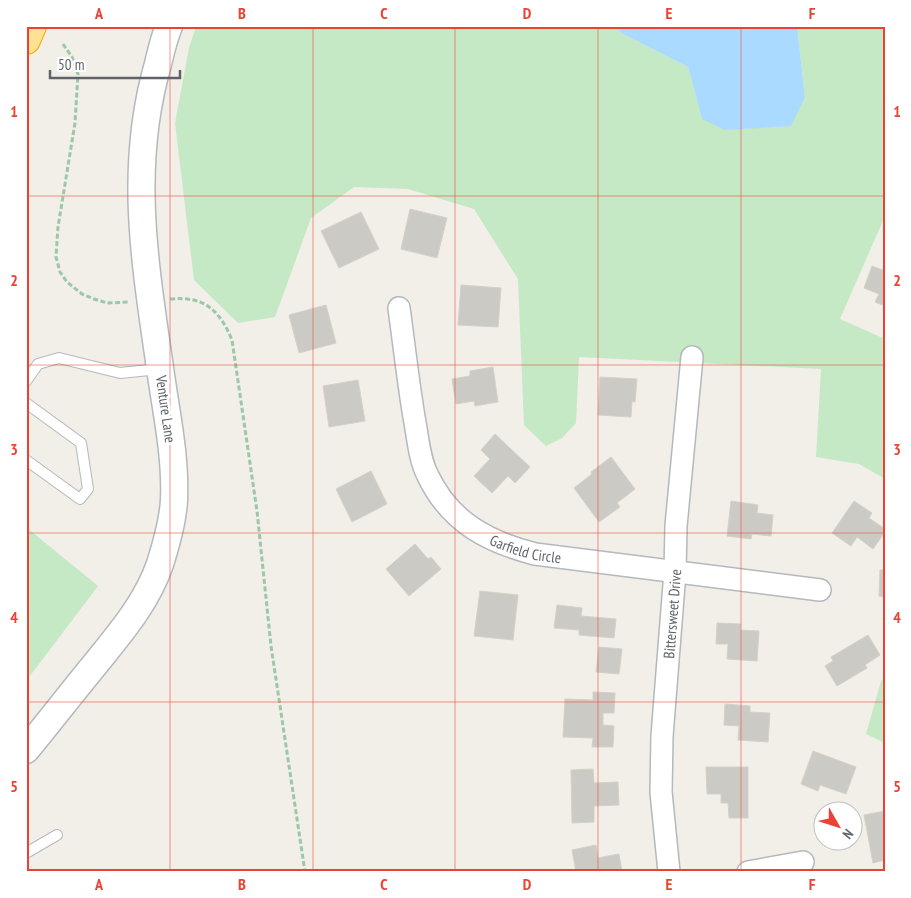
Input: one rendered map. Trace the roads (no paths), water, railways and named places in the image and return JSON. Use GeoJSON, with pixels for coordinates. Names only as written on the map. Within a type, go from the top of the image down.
{"type":"FeatureCollection","features":[{"type":"Feature","properties":{"kind":"highway"},"geometry":{"type":"LineString","coordinates":[[26,40],[32,26]]}},
{"type":"Feature","properties":{"kind":"street","name":"Venture Lane"},"geometry":{"type":"LineString","coordinates":[[26,750],[124,628],[146,596],[159,565],[168,534],[174,502],[173,457],[141,220],[140,181],[144,124],[153,79],[169,26]]}},
{"type":"Feature","properties":{"kind":"street","name":"Garfield Circle"},"geometry":{"type":"LineString","coordinates":[[399,308],[410,394],[421,458],[427,476],[438,495],[452,511],[475,531],[490,540],[508,547],[535,554],[820,590]]}},
{"type":"Feature","properties":{"kind":"street","name":"Bittersweet Drive"},"geometry":{"type":"LineString","coordinates":[[669,872],[661,792],[662,736],[675,572],[676,526],[692,356]]}},
{"type":"Feature","properties":{"kind":"street"},"geometry":{"type":"LineString","coordinates":[[748,872],[803,862]]}},
{"type":"Feature","properties":{"kind":"lane"},"geometry":{"type":"LineString","coordinates":[[26,381],[38,364],[59,358],[120,373],[160,369]]}},
{"type":"Feature","properties":{"kind":"lane"},"geometry":{"type":"LineString","coordinates":[[26,403],[81,443],[88,489],[80,499],[26,460]]}},
{"type":"Feature","properties":{"kind":"lane"},"geometry":{"type":"LineString","coordinates":[[26,854],[57,835]]}},
{"type":"Feature","properties":{"kind":"water"},"geometry":{"type":"Polygon","coordinates":[[[615,26],[797,26],[805,97],[791,126],[725,130],[702,119],[688,67],[621,33],[615,26]]]}}]}
